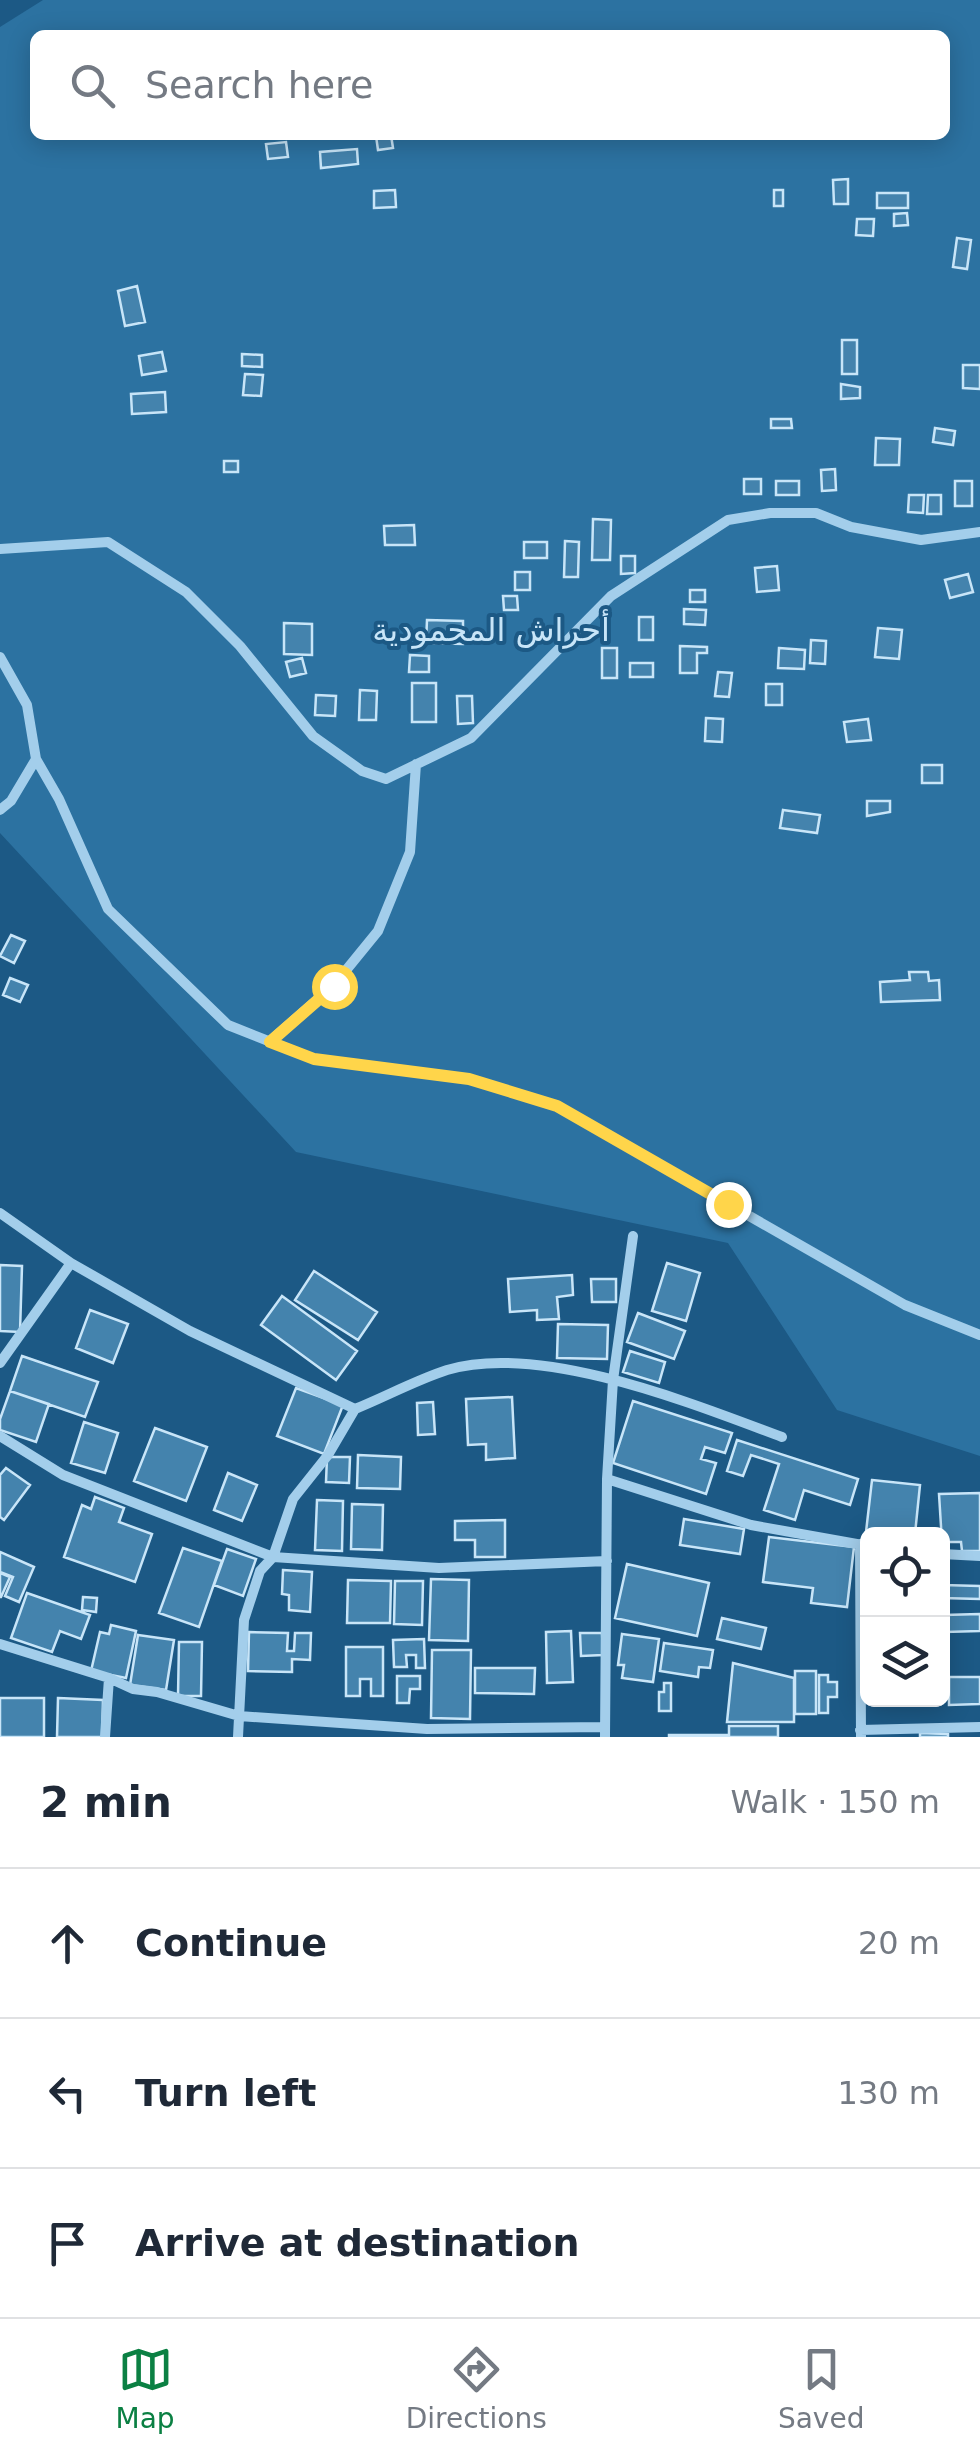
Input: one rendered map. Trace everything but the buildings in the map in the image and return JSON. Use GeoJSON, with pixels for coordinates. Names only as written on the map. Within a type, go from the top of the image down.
{"type":"FeatureCollection","features":[{"type":"Feature","properties":{"kind":"street"},"geometry":{"type":"LineString","coordinates":[[0,549],[108,542],[186,592],[240,646],[313,736],[362,771],[386,779],[471,738],[611,596],[728,520],[770,513],[816,513],[851,527],[921,540],[980,532]]}},
{"type":"Feature","properties":{"kind":"street"},"geometry":{"type":"LineString","coordinates":[[0,657],[27,704],[36,759],[108,909],[228,1025],[314,1059],[469,1079],[557,1106],[904,1305],[980,1334]]}},
{"type":"Feature","properties":{"kind":"street"},"geometry":{"type":"LineString","coordinates":[[0,810],[11,802],[36,759]]}},
{"type":"Feature","properties":{"kind":"street"},"geometry":{"type":"LineString","coordinates":[[270,1042],[334,986],[378,931],[410,852],[416,764]]}},
{"type":"Feature","properties":{"kind":"street"},"geometry":{"type":"LineString","coordinates":[[0,1213],[71,1263],[190,1331],[355,1410]]}},
{"type":"Feature","properties":{"kind":"street"},"geometry":{"type":"LineString","coordinates":[[0,1644],[133,1689],[158,1692],[239,1716],[427,1733],[605,1732],[607,1478],[612,1380],[633,1236]]}},
{"type":"Feature","properties":{"kind":"street"},"geometry":{"type":"LineString","coordinates":[[0,1363],[71,1263]]}},
{"type":"Feature","properties":{"kind":"street"},"geometry":{"type":"LineString","coordinates":[[238,1737],[244,1620],[260,1571],[273,1557],[293,1499],[355,1410],[448,1370],[497,1362],[612,1380],[664,1393],[782,1437]]}},
{"type":"Feature","properties":{"kind":"street"},"geometry":{"type":"LineString","coordinates":[[0,1436],[63,1475],[273,1557],[439,1568],[607,1562]]}},
{"type":"Feature","properties":{"kind":"street"},"geometry":{"type":"LineString","coordinates":[[607,1478],[750,1525],[860,1544]]}},
{"type":"Feature","properties":{"kind":"street"},"geometry":{"type":"LineString","coordinates":[[950,1554],[980,1556]]}},
{"type":"Feature","properties":{"kind":"street"},"geometry":{"type":"LineString","coordinates":[[863,1617],[861,1733],[980,1727]]}},
{"type":"Feature","properties":{"kind":"street"},"geometry":{"type":"LineString","coordinates":[[106,1737],[109,1678]]}},
{"type":"Feature","properties":{"kind":"green space","name":"أحراش المحمودية"},"geometry":{"type":"Polygon","coordinates":[[[43,0],[980,0],[980,1456],[837,1410],[728,1243],[296,1152],[0,833],[0,27],[43,0]]]}},
{"type":"Feature","properties":{"kind":"route"},"geometry":{"type":"LineString","coordinates":[[334,986],[270,1042],[314,1059],[469,1079],[557,1106],[728,1204]]}}]}
